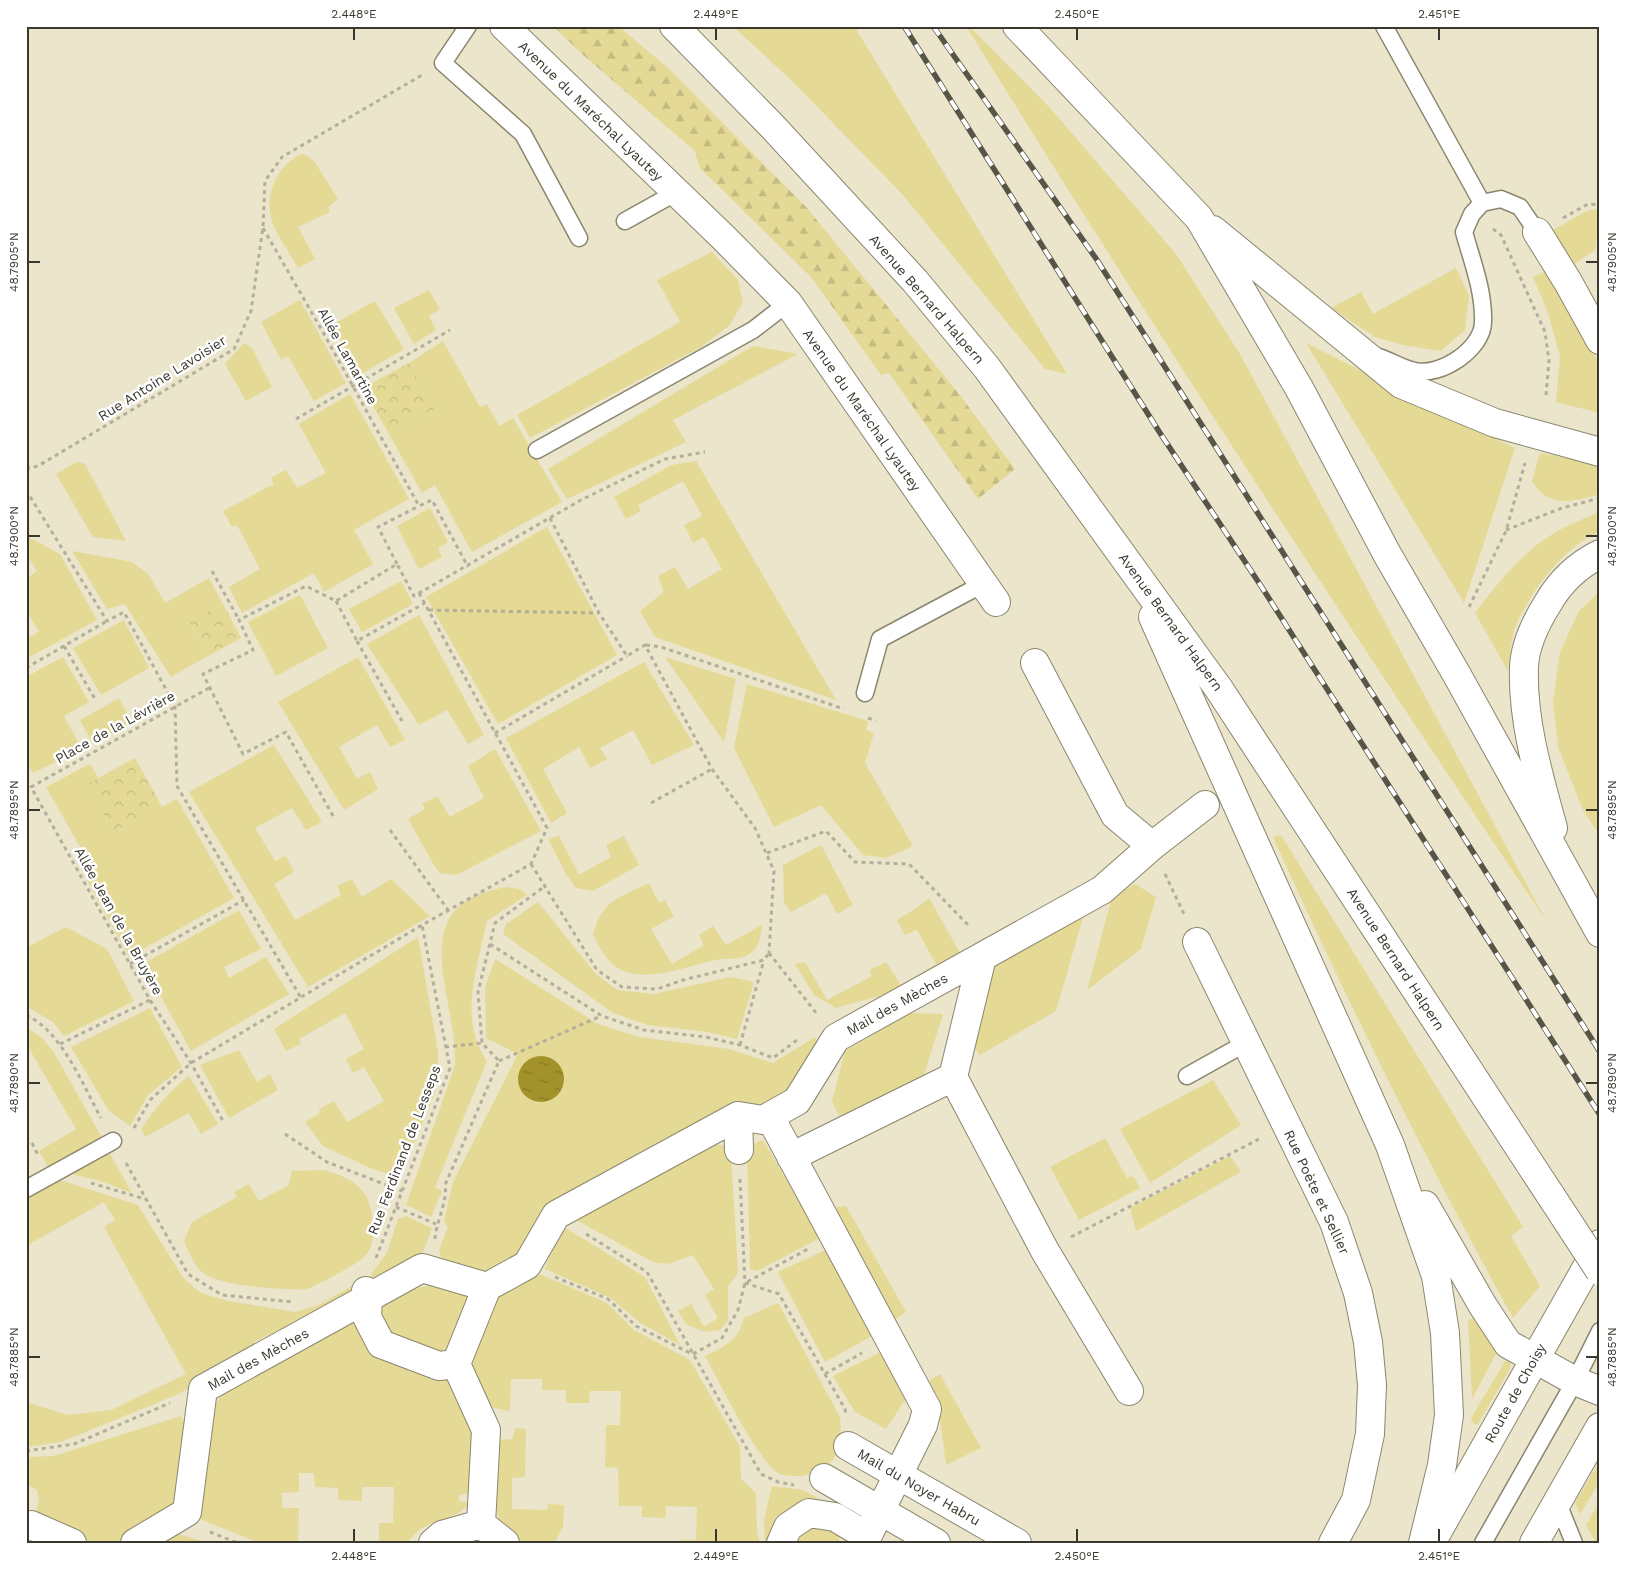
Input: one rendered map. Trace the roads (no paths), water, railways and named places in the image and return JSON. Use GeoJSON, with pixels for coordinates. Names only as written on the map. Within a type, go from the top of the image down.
{"type":"FeatureCollection","features":[{"type":"Feature","properties":{"kind":"main road","name":"Avenue du Maréchal Lyautey"},"geometry":{"type":"LineString","coordinates":[[504,26],[676,192],[788,304],[990,593]]}},
{"type":"Feature","properties":{"kind":"main road","name":"Avenue Bernard Halpern"},"geometry":{"type":"LineString","coordinates":[[674,26],[772,126],[915,281],[987,368],[1219,689],[1600,1271]]}},
{"type":"Feature","properties":{"kind":"main road"},"geometry":{"type":"LineString","coordinates":[[1017,26],[1199,218],[1401,384],[1495,423],[1600,452]]}},
{"type":"Feature","properties":{"kind":"main road"},"geometry":{"type":"LineString","coordinates":[[1199,218],[1299,388],[1387,554],[1457,675],[1567,878],[1600,933]]}},
{"type":"Feature","properties":{"kind":"main road"},"geometry":{"type":"LineString","coordinates":[[1546,227],[1568,282],[1600,340]]}},
{"type":"Feature","properties":{"kind":"main road"},"geometry":{"type":"LineString","coordinates":[[1567,878],[1544,795],[1527,721],[1524,666],[1534,625],[1558,586],[1588,560],[1600,554]]}},
{"type":"Feature","properties":{"kind":"main road"},"geometry":{"type":"LineString","coordinates":[[1130,565],[1390,1145],[1436,1276],[1445,1333],[1450,1415],[1442,1465],[1423,1543]]}},
{"type":"Feature","properties":{"kind":"main road"},"geometry":{"type":"LineString","coordinates":[[1035,664],[1115,814],[1152,846]]}},
{"type":"Feature","properties":{"kind":"main road","name":"Mail des Mèches"},"geometry":{"type":"LineString","coordinates":[[738,1116],[763,1120],[797,1101],[836,1038],[1102,890],[1152,846],[1205,805]]}},
{"type":"Feature","properties":{"kind":"main road","name":"Rue Poète et Sellier"},"geometry":{"type":"LineString","coordinates":[[1197,942],[1337,1229],[1353,1277],[1368,1342],[1372,1385],[1370,1434],[1356,1500],[1333,1543]]}},
{"type":"Feature","properties":{"kind":"main road"},"geometry":{"type":"LineString","coordinates":[[987,954],[953,1077],[1045,1251],[1129,1391]]}},
{"type":"Feature","properties":{"kind":"main road"},"geometry":{"type":"LineString","coordinates":[[792,1157],[953,1077]]}},
{"type":"Feature","properties":{"kind":"main road"},"geometry":{"type":"LineString","coordinates":[[481,1524],[486,1430],[456,1364],[487,1287],[527,1265],[556,1215],[738,1116],[739,1150]]}},
{"type":"Feature","properties":{"kind":"main road"},"geometry":{"type":"LineString","coordinates":[[770,1116],[927,1409],[923,1425],[866,1540],[834,1516],[809,1513],[788,1527],[781,1543]]}},
{"type":"Feature","properties":{"kind":"main road"},"geometry":{"type":"LineString","coordinates":[[1390,1145],[1483,1306],[1508,1344],[1575,1381],[1600,1391]]}},
{"type":"Feature","properties":{"kind":"main road","name":"Route de Choisy"},"geometry":{"type":"LineString","coordinates":[[1431,1543],[1600,1244]]}},
{"type":"Feature","properties":{"kind":"main road","name":"Mail des Mèches"},"geometry":{"type":"LineString","coordinates":[[135,1543],[187,1512],[203,1389],[367,1294],[422,1268],[487,1287]]}},
{"type":"Feature","properties":{"kind":"main road"},"geometry":{"type":"LineString","coordinates":[[367,1294],[367,1317],[381,1344],[439,1366],[456,1364]]}},
{"type":"Feature","properties":{"kind":"main road"},"geometry":{"type":"LineString","coordinates":[[1534,1543],[1556,1501],[1600,1427]]}},
{"type":"Feature","properties":{"kind":"main road","name":"Mail du Noyer Habru"},"geometry":{"type":"LineString","coordinates":[[848,1446],[1017,1543]]}},
{"type":"Feature","properties":{"kind":"main road"},"geometry":{"type":"LineString","coordinates":[[824,1478],[936,1543]]}},
{"type":"Feature","properties":{"kind":"main road"},"geometry":{"type":"LineString","coordinates":[[433,1543],[442,1535],[481,1524]]}},
{"type":"Feature","properties":{"kind":"main road"},"geometry":{"type":"LineString","coordinates":[[481,1524],[506,1543]]}},
{"type":"Feature","properties":{"kind":"main road"},"geometry":{"type":"LineString","coordinates":[[26,1527],[31,1525],[72,1543]]}},
{"type":"Feature","properties":{"kind":"lane"},"geometry":{"type":"LineString","coordinates":[[468,26],[443,63],[523,134],[578,238]]}},
{"type":"Feature","properties":{"kind":"lane"},"geometry":{"type":"LineString","coordinates":[[1384,26],[1482,203]]}},
{"type":"Feature","properties":{"kind":"lane"},"geometry":{"type":"LineString","coordinates":[[625,221],[676,192]]}},
{"type":"Feature","properties":{"kind":"lane"},"geometry":{"type":"LineString","coordinates":[[1354,347],[1416,372],[1443,369],[1470,351],[1484,324],[1481,291],[1464,232],[1472,214],[1482,203],[1501,200],[1520,207],[1546,227]]}},
{"type":"Feature","properties":{"kind":"lane"},"geometry":{"type":"LineString","coordinates":[[537,450],[753,330],[788,304]]}},
{"type":"Feature","properties":{"kind":"lane"},"geometry":{"type":"LineString","coordinates":[[865,693],[880,639],[990,593]]}},
{"type":"Feature","properties":{"kind":"lane"},"geometry":{"type":"LineString","coordinates":[[1187,1076],[1246,1043]]}},
{"type":"Feature","properties":{"kind":"lane"},"geometry":{"type":"LineString","coordinates":[[26,1189],[117,1146]]}},
{"type":"Feature","properties":{"kind":"lane"},"geometry":{"type":"LineString","coordinates":[[1483,1543],[1575,1381],[1600,1331]]}},
{"type":"Feature","properties":{"kind":"lane"},"geometry":{"type":"LineString","coordinates":[[1556,1501],[1574,1543]]}},
{"type":"Feature","properties":{"kind":"water"},"geometry":{"type":"Polygon","coordinates":[[[541,1056],[554,1060],[560,1066],[564,1079],[560,1092],[554,1098],[541,1102],[528,1098],[522,1092],[518,1079],[522,1066],[528,1060],[541,1056]]]}},
{"type":"Feature","properties":{"kind":"railway"},"geometry":{"type":"LineString","coordinates":[[904,26],[1160,433],[1261,586],[1600,1115]]}},
{"type":"Feature","properties":{"kind":"railway"},"geometry":{"type":"LineString","coordinates":[[933,26],[1097,260],[1600,1052]]}}]}
